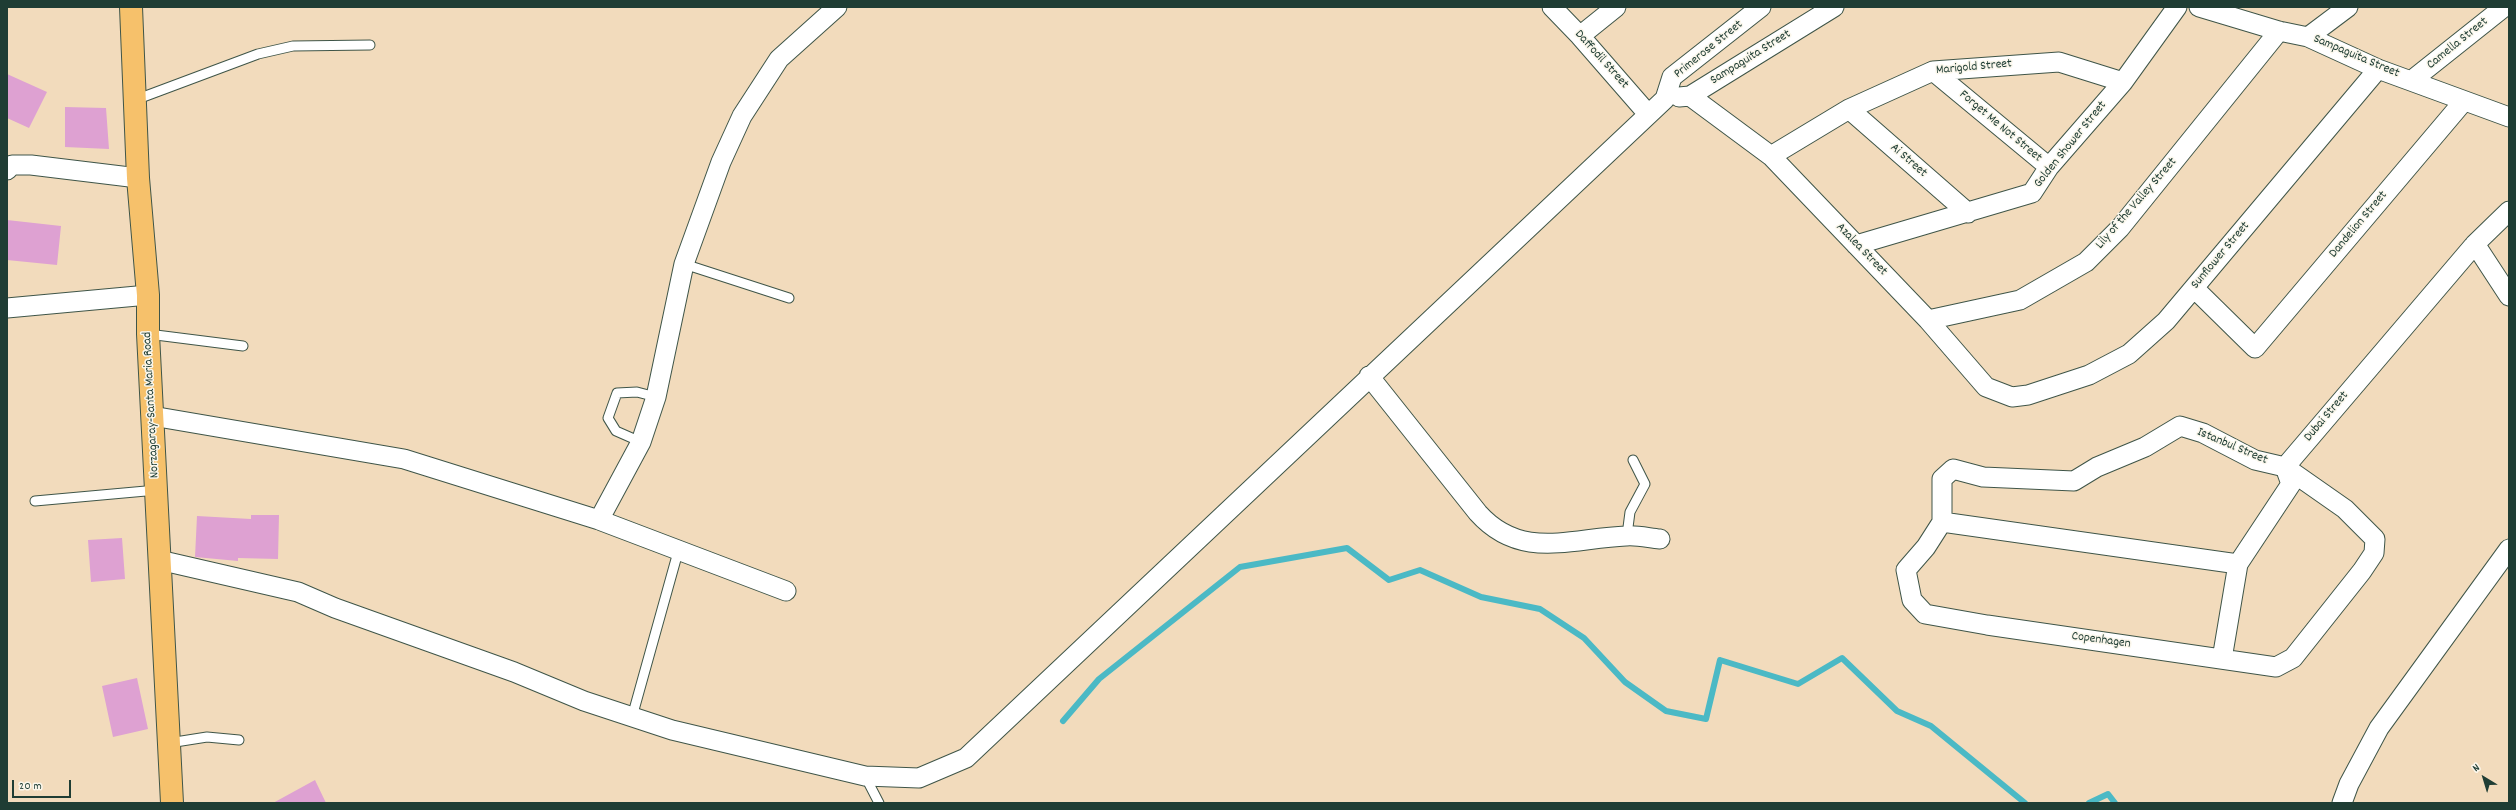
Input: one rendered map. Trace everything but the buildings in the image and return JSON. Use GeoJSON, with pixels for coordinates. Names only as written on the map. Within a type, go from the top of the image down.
{"type":"FeatureCollection","features":[{"type":"Feature","properties":{"kind":"main road","name":"Norzagaray-Santa Maria Road"},"geometry":{"type":"LineString","coordinates":[[131,7],[138,178],[148,295],[148,334],[172,803]]}},
{"type":"Feature","properties":{"kind":"street"},"geometry":{"type":"LineString","coordinates":[[599,520],[640,442],[656,397],[684,264],[721,162],[742,116],[779,59],[838,7]]}},
{"type":"Feature","properties":{"kind":"street","name":"Daffodil Street"},"geometry":{"type":"LineString","coordinates":[[1552,7],[1580,36],[1648,114]]}},
{"type":"Feature","properties":{"kind":"street"},"geometry":{"type":"LineString","coordinates":[[1580,36],[1616,7]]}},
{"type":"Feature","properties":{"kind":"street","name":"Primerose Street"},"geometry":{"type":"LineString","coordinates":[[1665,99],[1672,77],[1762,7]]}},
{"type":"Feature","properties":{"kind":"street","name":"Sampaguita Street"},"geometry":{"type":"LineString","coordinates":[[1665,99],[1690,96],[1834,7]]}},
{"type":"Feature","properties":{"kind":"street","name":"Golden Shower Street"},"geometry":{"type":"LineString","coordinates":[[1856,245],[2032,193],[2049,167],[2123,82],[2177,7]]}},
{"type":"Feature","properties":{"kind":"street","name":"Sampaguita Street"},"geometry":{"type":"LineString","coordinates":[[2201,7],[2279,31],[2308,37],[2378,69],[2462,102],[2509,117]]}},
{"type":"Feature","properties":{"kind":"street"},"geometry":{"type":"LineString","coordinates":[[2308,37],[2348,7]]}},
{"type":"Feature","properties":{"kind":"street","name":"Camella Street"},"geometry":{"type":"LineString","coordinates":[[2411,81],[2504,7]]}},
{"type":"Feature","properties":{"kind":"street","name":"Lily of the Valley Street"},"geometry":{"type":"LineString","coordinates":[[1928,320],[2020,300],[2086,262],[2120,228],[2279,31]]}},
{"type":"Feature","properties":{"kind":"street","name":"Marigold Street"},"geometry":{"type":"LineString","coordinates":[[1771,156],[1849,109],[1933,71],[2059,62],[2123,82]]}},
{"type":"Feature","properties":{"kind":"street","name":"Sunflower Street"},"geometry":{"type":"LineString","coordinates":[[2028,394],[2089,375],[2130,354],[2166,321],[2378,69]]}},
{"type":"Feature","properties":{"kind":"street","name":"Forget Me Not Street"},"geometry":{"type":"LineString","coordinates":[[1933,71],[2049,167]]}},
{"type":"Feature","properties":{"kind":"street","name":"Azalea Street"},"geometry":{"type":"LineString","coordinates":[[1690,96],[1771,156],[1928,320],[1986,387],[2012,397],[2028,394]]}},
{"type":"Feature","properties":{"kind":"street"},"geometry":{"type":"LineString","coordinates":[[159,560],[298,592],[335,608],[514,672],[584,701],[672,730],[865,776],[919,778],[966,758],[1369,376],[1665,99]]}},
{"type":"Feature","properties":{"kind":"street","name":"Dandelion Street"},"geometry":{"type":"LineString","coordinates":[[2194,288],[2255,348],[2462,102]]}},
{"type":"Feature","properties":{"kind":"street","name":"Ai Street"},"geometry":{"type":"LineString","coordinates":[[1849,109],[1968,213]]}},
{"type":"Feature","properties":{"kind":"street"},"geometry":{"type":"LineString","coordinates":[[7,170],[12,166],[31,165],[138,178]]}},
{"type":"Feature","properties":{"kind":"street","name":"Dubai Street"},"geometry":{"type":"LineString","coordinates":[[2285,467],[2475,244],[2509,211]]}},
{"type":"Feature","properties":{"kind":"street"},"geometry":{"type":"LineString","coordinates":[[2475,244],[2509,296]]}},
{"type":"Feature","properties":{"kind":"street"},"geometry":{"type":"LineString","coordinates":[[7,308],[148,295]]}},
{"type":"Feature","properties":{"kind":"street"},"geometry":{"type":"LineString","coordinates":[[1369,376],[1478,512],[1490,526],[1506,536],[1532,543],[1575,543],[1627,536],[1660,539]]}},
{"type":"Feature","properties":{"kind":"street"},"geometry":{"type":"LineString","coordinates":[[152,416],[404,459],[599,520],[678,552],[786,591]]}},
{"type":"Feature","properties":{"kind":"street","name":"Istanbul Street"},"geometry":{"type":"LineString","coordinates":[[1942,522],[1942,479],[1953,469],[1983,478],[2074,481],[2097,467],[2145,447],[2180,426],[2203,434],[2255,460],[2285,467],[2345,509],[2375,540],[2374,553],[2362,571],[2293,658],[2276,667]]}},
{"type":"Feature","properties":{"kind":"street"},"geometry":{"type":"LineString","coordinates":[[2222,659],[2238,564],[2291,484],[2285,467]]}},
{"type":"Feature","properties":{"kind":"street"},"geometry":{"type":"LineString","coordinates":[[1942,522],[2238,564]]}},
{"type":"Feature","properties":{"kind":"street","name":"Copenhagen"},"geometry":{"type":"LineString","coordinates":[[1942,522],[1926,547],[1906,570],[1912,600],[1925,614],[1987,625],[2276,667]]}},
{"type":"Feature","properties":{"kind":"street"},"geometry":{"type":"LineString","coordinates":[[2342,803],[2349,784],[2379,728],[2509,549]]}},
{"type":"Feature","properties":{"kind":"lane"},"geometry":{"type":"LineString","coordinates":[[135,100],[258,54],[293,46],[370,45]]}},
{"type":"Feature","properties":{"kind":"lane"},"geometry":{"type":"LineString","coordinates":[[684,264],[789,298]]}},
{"type":"Feature","properties":{"kind":"lane"},"geometry":{"type":"LineString","coordinates":[[148,334],[243,346]]}},
{"type":"Feature","properties":{"kind":"lane"},"geometry":{"type":"LineString","coordinates":[[640,442],[616,431],[608,418],[618,393],[637,392],[656,397]]}},
{"type":"Feature","properties":{"kind":"lane"},"geometry":{"type":"LineString","coordinates":[[1627,536],[1630,512],[1645,484],[1633,460]]}},
{"type":"Feature","properties":{"kind":"lane"},"geometry":{"type":"LineString","coordinates":[[35,501],[157,490]]}},
{"type":"Feature","properties":{"kind":"lane"},"geometry":{"type":"LineString","coordinates":[[632,717],[678,552]]}},
{"type":"Feature","properties":{"kind":"lane"},"geometry":{"type":"LineString","coordinates":[[169,743],[207,737],[239,740]]}},
{"type":"Feature","properties":{"kind":"lane"},"geometry":{"type":"LineString","coordinates":[[865,776],[879,803]]}},
{"type":"Feature","properties":{"kind":"waterway"},"geometry":{"type":"LineString","coordinates":[[1063,721],[1099,679],[1240,567],[1347,548],[1389,580],[1420,570],[1481,597],[1540,609],[1584,638],[1625,682],[1666,711],[1706,719],[1720,660],[1798,684],[1842,658],[1897,711],[1931,726],[2025,803]]}},
{"type":"Feature","properties":{"kind":"waterway"},"geometry":{"type":"LineString","coordinates":[[2089,803],[2108,794],[2115,803]]}}]}
